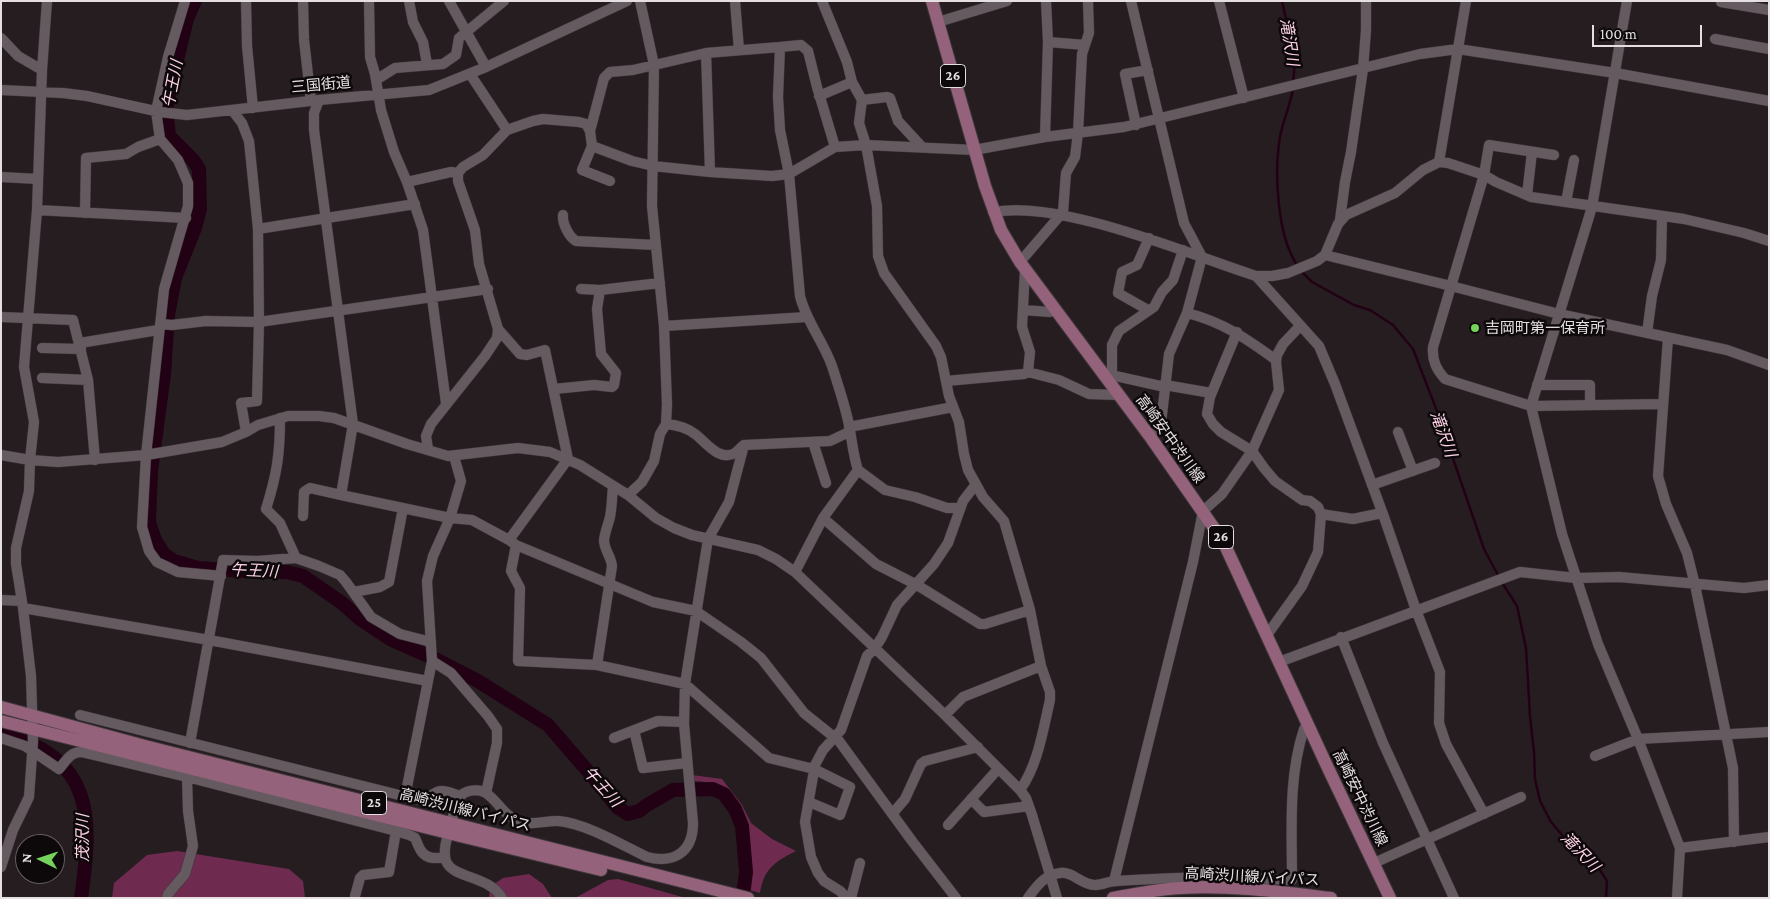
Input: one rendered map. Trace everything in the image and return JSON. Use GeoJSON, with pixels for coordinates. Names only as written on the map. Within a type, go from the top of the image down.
{"type":"FeatureCollection","features":[{"type":"Feature","properties":{"kind":"main road","name":"高崎安中渋川線"},"geometry":{"type":"LineString","coordinates":[[932,1],[974,150],[993,212],[1001,230],[1022,266],[1110,379],[1118,395],[1151,438],[1223,541],[1390,898]]}},
{"type":"Feature","properties":{"kind":"main road","name":"高崎渋川線バイパス"},"geometry":{"type":"LineString","coordinates":[[1,706],[716,898]]}},
{"type":"Feature","properties":{"kind":"main road","name":"高崎渋川線バイパス"},"geometry":{"type":"LineString","coordinates":[[1,721],[33,742],[450,828],[748,898]]}},
{"type":"Feature","properties":{"kind":"main road","name":"高崎渋川線バイパス"},"geometry":{"type":"LineString","coordinates":[[1113,898],[1159,890],[1208,888],[1273,891],[1331,898]]}},
{"type":"Feature","properties":{"kind":"street"},"geometry":{"type":"LineString","coordinates":[[1,867],[13,830],[28,796],[33,742],[31,676],[16,564],[16,548],[29,491],[34,422],[24,367],[37,210],[42,70],[47,1]]}},
{"type":"Feature","properties":{"kind":"street"},"geometry":{"type":"LineString","coordinates":[[184,1],[168,58],[158,111],[160,140],[178,160],[188,183],[188,206],[164,288],[151,455],[141,517],[149,551],[157,562],[178,572],[222,575]]}},
{"type":"Feature","properties":{"kind":"street"},"geometry":{"type":"LineString","coordinates":[[246,1],[247,46],[253,108]]}},
{"type":"Feature","properties":{"kind":"street"},"geometry":{"type":"LineString","coordinates":[[303,1],[304,40],[315,100],[314,130],[353,424],[341,495]]}},
{"type":"Feature","properties":{"kind":"street"},"geometry":{"type":"LineString","coordinates":[[369,1],[370,57],[381,110],[394,152],[407,182],[423,230],[446,403]]}},
{"type":"Feature","properties":{"kind":"street"},"geometry":{"type":"LineString","coordinates":[[409,1],[412,22],[423,42],[427,64]]}},
{"type":"Feature","properties":{"kind":"street"},"geometry":{"type":"LineString","coordinates":[[449,1],[486,67]]}},
{"type":"Feature","properties":{"kind":"street"},"geometry":{"type":"LineString","coordinates":[[376,80],[395,68],[443,64],[456,55],[459,38],[504,1]]}},
{"type":"Feature","properties":{"kind":"street","name":"三国街道"},"geometry":{"type":"LineString","coordinates":[[1,90],[42,91],[88,96],[158,111],[187,115],[315,100],[379,96],[429,90],[486,67],[627,1]]}},
{"type":"Feature","properties":{"kind":"street"},"geometry":{"type":"LineString","coordinates":[[628,495],[642,482],[654,462],[660,434],[666,424],[667,404],[664,326],[652,206],[654,65],[640,1]]}},
{"type":"Feature","properties":{"kind":"street"},"geometry":{"type":"LineString","coordinates":[[735,1],[739,50]]}},
{"type":"Feature","properties":{"kind":"street"},"geometry":{"type":"LineString","coordinates":[[822,1],[847,62],[852,82],[862,100],[860,123],[877,206],[878,256],[884,273],[936,346],[941,357],[953,407],[959,422],[968,470],[983,497],[1004,521],[1030,610],[1041,666],[1050,692],[1050,700],[1035,758],[1027,780],[1020,790]]}},
{"type":"Feature","properties":{"kind":"street"},"geometry":{"type":"LineString","coordinates":[[938,22],[992,3],[1007,1]]}},
{"type":"Feature","properties":{"kind":"street"},"geometry":{"type":"LineString","coordinates":[[1045,137],[1048,42],[1046,1]]}},
{"type":"Feature","properties":{"kind":"street"},"geometry":{"type":"LineString","coordinates":[[1028,372],[1030,352],[1022,327],[1022,266],[1062,214],[1066,173],[1075,157],[1078,133],[1082,54],[1089,33],[1088,1]]}},
{"type":"Feature","properties":{"kind":"street"},"geometry":{"type":"LineString","coordinates":[[1132,1],[1184,223],[1202,257],[1188,312],[1170,354],[1160,423],[1151,438]]}},
{"type":"Feature","properties":{"kind":"street"},"geometry":{"type":"LineString","coordinates":[[1218,1],[1244,98]]}},
{"type":"Feature","properties":{"kind":"street"},"geometry":{"type":"LineString","coordinates":[[1439,162],[1466,1]]}},
{"type":"Feature","properties":{"kind":"street"},"geometry":{"type":"LineString","coordinates":[[1627,1],[1592,207],[1531,406],[1562,534],[1598,644],[1638,739],[1680,848],[1677,898]]}},
{"type":"Feature","properties":{"kind":"street"},"geometry":{"type":"LineString","coordinates":[[1721,2],[1769,10]]}},
{"type":"Feature","properties":{"kind":"street"},"geometry":{"type":"LineString","coordinates":[[1321,258],[1340,220],[1363,68],[1369,4]]}},
{"type":"Feature","properties":{"kind":"street"},"geometry":{"type":"LineString","coordinates":[[1,38],[18,56],[42,70]]}},
{"type":"Feature","properties":{"kind":"street"},"geometry":{"type":"LineString","coordinates":[[1715,39],[1769,49]]}},
{"type":"Feature","properties":{"kind":"street"},"geometry":{"type":"LineString","coordinates":[[1048,42],[1085,45]]}},
{"type":"Feature","properties":{"kind":"street"},"geometry":{"type":"LineString","coordinates":[[590,131],[606,74],[610,72],[633,70],[706,53],[801,45],[808,51],[835,147]]}},
{"type":"Feature","properties":{"kind":"street"},"geometry":{"type":"LineString","coordinates":[[780,46],[778,106],[780,130],[788,174],[800,296],[807,317],[831,362],[858,470],[885,490],[915,497],[947,508],[960,508]]}},
{"type":"Feature","properties":{"kind":"street"},"geometry":{"type":"LineString","coordinates":[[592,146],[632,161],[653,166],[772,176],[788,174],[835,147],[866,145],[974,150],[1045,137],[1136,125],[1420,54],[1458,48],[1615,73],[1769,101]]}},
{"type":"Feature","properties":{"kind":"street"},"geometry":{"type":"LineString","coordinates":[[706,53],[710,172]]}},
{"type":"Feature","properties":{"kind":"street"},"geometry":{"type":"LineString","coordinates":[[1136,125],[1125,74],[1148,70]]}},
{"type":"Feature","properties":{"kind":"street"},"geometry":{"type":"LineString","coordinates":[[470,74],[507,130]]}},
{"type":"Feature","properties":{"kind":"street"},"geometry":{"type":"LineString","coordinates":[[820,96],[852,82]]}},
{"type":"Feature","properties":{"kind":"street"},"geometry":{"type":"LineString","coordinates":[[862,100],[886,96],[890,98],[898,121],[922,147]]}},
{"type":"Feature","properties":{"kind":"street"},"geometry":{"type":"LineString","coordinates":[[232,110],[242,123],[250,141],[258,229],[259,322],[257,401],[241,403],[246,432]]}},
{"type":"Feature","properties":{"kind":"street"},"geometry":{"type":"LineString","coordinates":[[428,449],[427,430],[446,403],[485,356],[497,338],[498,329],[488,289],[479,264],[475,230],[458,181],[458,173],[463,167],[483,155],[507,130],[543,119],[586,124],[590,131],[592,146],[582,170],[610,181]]}},
{"type":"Feature","properties":{"kind":"street"},"geometry":{"type":"LineString","coordinates":[[85,212],[86,158],[126,154],[138,147],[160,140]]}},
{"type":"Feature","properties":{"kind":"street"},"geometry":{"type":"LineString","coordinates":[[1554,155],[1489,146],[1484,175],[1450,286],[1433,347],[1432,359],[1439,373],[1445,379],[1531,406],[1664,404]]}},
{"type":"Feature","properties":{"kind":"street"},"geometry":{"type":"LineString","coordinates":[[1527,195],[1532,152]]}},
{"type":"Feature","properties":{"kind":"street"},"geometry":{"type":"LineString","coordinates":[[1566,202],[1574,160]]}},
{"type":"Feature","properties":{"kind":"street"},"geometry":{"type":"LineString","coordinates":[[1340,220],[1353,210],[1395,193],[1423,170],[1439,162],[1448,163],[1484,175],[1527,195],[1592,207],[1662,216],[1714,226],[1769,241]]}},
{"type":"Feature","properties":{"kind":"street"},"geometry":{"type":"LineString","coordinates":[[407,182],[451,172],[458,173]]}},
{"type":"Feature","properties":{"kind":"street"},"geometry":{"type":"LineString","coordinates":[[1,177],[38,179]]}},
{"type":"Feature","properties":{"kind":"street"},"geometry":{"type":"LineString","coordinates":[[258,229],[415,204]]}},
{"type":"Feature","properties":{"kind":"street"},"geometry":{"type":"LineString","coordinates":[[993,212],[1011,209],[1062,214],[1149,238],[1256,276],[1288,273],[1321,258],[1450,286],[1559,314],[1727,350],[1769,365]]}},
{"type":"Feature","properties":{"kind":"street"},"geometry":{"type":"LineString","coordinates":[[37,210],[186,218]]}},
{"type":"Feature","properties":{"kind":"street"},"geometry":{"type":"LineString","coordinates":[[564,215],[563,221],[572,239],[576,241],[656,245]]}},
{"type":"Feature","properties":{"kind":"street"},"geometry":{"type":"LineString","coordinates":[[1647,333],[1652,296],[1661,260],[1662,216]]}},
{"type":"Feature","properties":{"kind":"street"},"geometry":{"type":"LineString","coordinates":[[1148,310],[1118,293],[1122,272],[1137,265],[1149,238]]}},
{"type":"Feature","properties":{"kind":"street"},"geometry":{"type":"LineString","coordinates":[[1183,250],[1173,280],[1162,292],[1154,307],[1118,331],[1112,345],[1110,379],[1211,393]]}},
{"type":"Feature","properties":{"kind":"street"},"geometry":{"type":"LineString","coordinates":[[1256,276],[1319,346],[1335,384],[1440,672],[1439,723],[1446,744],[1484,814]]}},
{"type":"Feature","properties":{"kind":"street"},"geometry":{"type":"LineString","coordinates":[[581,289],[600,290],[660,283]]}},
{"type":"Feature","properties":{"kind":"street"},"geometry":{"type":"LineString","coordinates":[[42,348],[81,346],[160,326],[206,321],[259,322],[488,289]]}},
{"type":"Feature","properties":{"kind":"street"},"geometry":{"type":"LineString","coordinates":[[554,389],[594,385],[612,387],[614,385],[616,373],[601,354],[598,309],[600,290]]}},
{"type":"Feature","properties":{"kind":"street"},"geometry":{"type":"LineString","coordinates":[[1023,310],[1050,312],[1055,309]]}},
{"type":"Feature","properties":{"kind":"street"},"geometry":{"type":"LineString","coordinates":[[1188,312],[1209,318],[1237,332],[1276,360]]}},
{"type":"Feature","properties":{"kind":"street"},"geometry":{"type":"LineString","coordinates":[[1,317],[73,320],[88,380],[95,460]]}},
{"type":"Feature","properties":{"kind":"street"},"geometry":{"type":"LineString","coordinates":[[664,326],[807,317]]}},
{"type":"Feature","properties":{"kind":"street"},"geometry":{"type":"LineString","coordinates":[[1114,881],[1189,578],[1203,511],[1222,494],[1262,433],[1279,390],[1277,354],[1283,344],[1300,326]]}},
{"type":"Feature","properties":{"kind":"street"},"geometry":{"type":"LineString","coordinates":[[498,329],[520,354],[526,355],[545,350],[568,459],[513,542],[511,571],[520,588],[518,661],[597,665],[685,684],[768,758],[814,769],[850,787],[840,815],[809,802]]}},
{"type":"Feature","properties":{"kind":"street"},"geometry":{"type":"LineString","coordinates":[[1237,332],[1211,393],[1207,414],[1212,424],[1221,432],[1252,450],[1275,482],[1302,500],[1310,501],[1318,507],[1321,514],[1318,552],[1302,586],[1267,635]]}},
{"type":"Feature","properties":{"kind":"street"},"geometry":{"type":"LineString","coordinates":[[1668,338],[1658,476],[1666,504],[1687,553],[1695,585],[1732,768],[1734,842]]}},
{"type":"Feature","properties":{"kind":"street"},"geometry":{"type":"LineString","coordinates":[[946,381],[1024,374],[1028,372],[1059,380],[1088,394],[1118,395]]}},
{"type":"Feature","properties":{"kind":"street"},"geometry":{"type":"LineString","coordinates":[[42,378],[88,380]]}},
{"type":"Feature","properties":{"kind":"street"},"geometry":{"type":"LineString","coordinates":[[1537,385],[1590,385],[1590,405]]}},
{"type":"Feature","properties":{"kind":"street"},"geometry":{"type":"LineString","coordinates":[[666,424],[679,425],[694,433],[716,453],[735,454],[744,445],[830,441],[849,429],[953,407]]}},
{"type":"Feature","properties":{"kind":"street"},"geometry":{"type":"LineString","coordinates":[[1,455],[58,462],[151,455],[222,442],[258,425],[280,418],[318,416],[353,424],[407,444],[448,456],[518,448],[550,452],[580,464],[628,495],[656,518],[692,535],[738,544],[767,554],[795,572],[945,715],[1020,790],[1029,806],[1057,898]]}},
{"type":"Feature","properties":{"kind":"street"},"geometry":{"type":"LineString","coordinates":[[280,418],[280,446],[276,476],[266,509],[280,523],[296,558]]}},
{"type":"Feature","properties":{"kind":"street"},"geometry":{"type":"LineString","coordinates":[[1398,432],[1413,471]]}},
{"type":"Feature","properties":{"kind":"street"},"geometry":{"type":"LineString","coordinates":[[813,442],[826,483]]}},
{"type":"Feature","properties":{"kind":"street"},"geometry":{"type":"LineString","coordinates":[[501,896],[491,885],[452,870],[445,857],[450,828],[460,796],[473,790],[486,793],[504,812],[519,822],[526,824],[558,821],[578,825],[658,860],[669,860],[680,854],[689,844],[693,832],[693,824],[684,722],[685,684],[708,539],[728,502],[744,445]]}},
{"type":"Feature","properties":{"kind":"street"},"geometry":{"type":"LineString","coordinates":[[405,797],[432,660],[427,581],[433,556],[450,518],[462,481],[454,456]]}},
{"type":"Feature","properties":{"kind":"street"},"geometry":{"type":"LineString","coordinates":[[1372,485],[1435,463]]}},
{"type":"Feature","properties":{"kind":"street"},"geometry":{"type":"LineString","coordinates":[[795,572],[823,518],[858,470]]}},
{"type":"Feature","properties":{"kind":"street"},"geometry":{"type":"LineString","coordinates":[[847,898],[824,881],[815,866],[805,829],[814,769],[820,754],[841,730],[867,656],[882,637],[897,605],[934,564],[948,542],[960,508],[976,484]]}},
{"type":"Feature","properties":{"kind":"street"},"geometry":{"type":"LineString","coordinates":[[597,665],[609,584],[611,560],[604,541],[611,512],[613,486]]}},
{"type":"Feature","properties":{"kind":"street"},"geometry":{"type":"LineString","coordinates":[[303,516],[304,492],[310,488],[450,518],[472,520],[513,542],[653,602],[696,611],[761,658],[804,713],[835,737],[956,898]]}},
{"type":"Feature","properties":{"kind":"street"},"geometry":{"type":"LineString","coordinates":[[354,592],[380,587],[389,582],[403,508]]}},
{"type":"Feature","properties":{"kind":"street"},"geometry":{"type":"LineString","coordinates":[[1321,514],[1353,518],[1382,513]]}},
{"type":"Feature","properties":{"kind":"street"},"geometry":{"type":"LineString","coordinates":[[823,518],[876,564],[917,585],[980,624],[1030,610]]}},
{"type":"Feature","properties":{"kind":"street"},"geometry":{"type":"LineString","coordinates":[[190,743],[222,575],[223,560],[257,561],[296,558],[309,562],[340,575],[354,592],[364,610],[378,622],[400,634],[431,643]]}},
{"type":"Feature","properties":{"kind":"street"},"geometry":{"type":"LineString","coordinates":[[1279,662],[1520,572],[1576,578],[1619,577],[1744,588],[1769,585]]}},
{"type":"Feature","properties":{"kind":"street"},"geometry":{"type":"LineString","coordinates":[[1,600],[428,682]]}},
{"type":"Feature","properties":{"kind":"street"},"geometry":{"type":"LineString","coordinates":[[1342,637],[1383,743],[1454,898]]}},
{"type":"Feature","properties":{"kind":"street"},"geometry":{"type":"LineString","coordinates":[[432,660],[451,673],[488,716],[496,729],[497,743],[486,793]]}},
{"type":"Feature","properties":{"kind":"street"},"geometry":{"type":"LineString","coordinates":[[945,715],[964,697],[1041,666]]}},
{"type":"Feature","properties":{"kind":"street"},"geometry":{"type":"LineString","coordinates":[[80,715],[405,797],[424,800],[438,791],[460,796]]}},
{"type":"Feature","properties":{"kind":"street"},"geometry":{"type":"LineString","coordinates":[[614,738],[658,721],[684,722]]}},
{"type":"Feature","properties":{"kind":"street"},"geometry":{"type":"LineString","coordinates":[[1028,898],[1036,886],[1050,876],[1067,873],[1088,884],[1096,885],[1114,881],[1211,877],[1292,880],[1293,790],[1298,745],[1304,729],[1308,726]]}},
{"type":"Feature","properties":{"kind":"street"},"geometry":{"type":"LineString","coordinates":[[634,730],[643,768],[687,764]]}},
{"type":"Feature","properties":{"kind":"street"},"geometry":{"type":"LineString","coordinates":[[1595,756],[1638,739],[1769,732]]}},
{"type":"Feature","properties":{"kind":"street"},"geometry":{"type":"LineString","coordinates":[[1,738],[25,746],[33,742]]}},
{"type":"Feature","properties":{"kind":"street"},"geometry":{"type":"LineString","coordinates":[[33,742],[59,769],[75,752],[81,752],[187,777],[396,831],[415,838],[422,853],[426,856],[445,857]]}},
{"type":"Feature","properties":{"kind":"street"},"geometry":{"type":"LineString","coordinates":[[893,814],[905,799],[921,764],[978,747]]}},
{"type":"Feature","properties":{"kind":"street"},"geometry":{"type":"LineString","coordinates":[[948,825],[998,769]]}},
{"type":"Feature","properties":{"kind":"street"},"geometry":{"type":"LineString","coordinates":[[167,898],[168,894],[185,874],[193,846],[188,811],[187,777]]}},
{"type":"Feature","properties":{"kind":"street"},"geometry":{"type":"LineString","coordinates":[[1374,863],[1429,840],[1521,797]]}},
{"type":"Feature","properties":{"kind":"street"},"geometry":{"type":"LineString","coordinates":[[971,799],[984,812],[1029,806]]}},
{"type":"Feature","properties":{"kind":"street"},"geometry":{"type":"LineString","coordinates":[[355,896],[360,878],[364,875],[389,872],[396,831]]}},
{"type":"Feature","properties":{"kind":"street"},"geometry":{"type":"LineString","coordinates":[[1680,848],[1769,837]]}},
{"type":"Feature","properties":{"kind":"street"},"geometry":{"type":"LineString","coordinates":[[851,898],[860,863]]}},
{"type":"Feature","properties":{"kind":"shaded area"},"geometry":{"type":"Polygon","coordinates":[[[692,775],[722,779],[742,805],[751,823],[772,839],[796,851],[771,867],[764,878],[760,893],[746,889],[747,855],[745,837],[742,820],[735,804],[725,792],[711,784],[693,781],[692,775]]]}},
{"type":"Feature","properties":{"kind":"shaded area"},"geometry":{"type":"Polygon","coordinates":[[[177,851],[289,869],[303,881],[305,898],[112,898],[114,883],[147,855],[177,851]]]}},
{"type":"Feature","properties":{"kind":"shaded area"},"geometry":{"type":"Polygon","coordinates":[[[529,874],[543,884],[552,898],[489,898],[490,887],[503,878],[529,874]]]}},
{"type":"Feature","properties":{"kind":"shaded area"},"geometry":{"type":"Polygon","coordinates":[[[618,879],[686,898],[575,898],[608,880],[618,879]]]}},
{"type":"Feature","properties":{"kind":"waterway","name":"午王川"},"geometry":{"type":"LineString","coordinates":[[195,1],[187,19],[166,109],[169,136],[193,160],[199,169],[200,209],[195,228],[175,278],[168,315],[164,374],[151,471],[149,522],[155,540],[164,554],[174,561],[198,568],[287,572],[303,576],[390,639],[478,681],[548,725],[617,807],[628,814],[639,811],[673,790],[713,789],[724,794],[735,809],[742,826],[746,872],[744,888],[739,898]]}},
{"type":"Feature","properties":{"kind":"waterway","name":"滝沢川"},"geometry":{"type":"LineString","coordinates":[[1282,1],[1295,61],[1293,83]]}},
{"type":"Feature","properties":{"kind":"waterway","name":"滝沢川"},"geometry":{"type":"LineString","coordinates":[[1293,89],[1280,137],[1277,185],[1281,221],[1290,252],[1297,265]]}},
{"type":"Feature","properties":{"kind":"waterway","name":"滝沢川"},"geometry":{"type":"LineString","coordinates":[[1300,270],[1312,282],[1354,305],[1370,310],[1393,325],[1413,349],[1435,406],[1484,549],[1499,577]]}},
{"type":"Feature","properties":{"kind":"waterway","name":"滝沢川"},"geometry":{"type":"LineString","coordinates":[[1501,581],[1517,606],[1526,648],[1535,779],[1540,801],[1551,822],[1563,836],[1598,867],[1607,881],[1606,898]]}},
{"type":"Feature","properties":{"kind":"waterway","name":"茂沢川"},"geometry":{"type":"LineString","coordinates":[[1,733],[32,744],[54,758],[70,775],[80,794],[85,816],[87,841],[81,898]]}},
{"type":"Feature","properties":{"kind":"place","name":"吉岡町第一保育所"},"geometry":{"type":"Point","coordinates":[1475,328]}}]}
